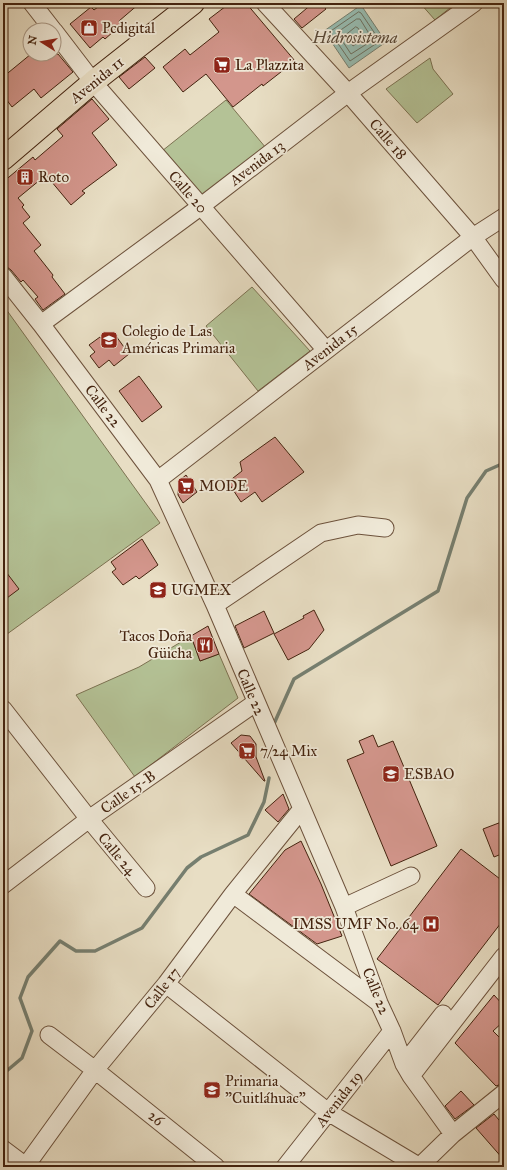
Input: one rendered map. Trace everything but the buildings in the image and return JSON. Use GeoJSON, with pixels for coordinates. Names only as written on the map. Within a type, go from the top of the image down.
{"type":"FeatureCollection","features":[{"type":"Feature","properties":{"kind":"main road","name":"Avenida 11"},"geometry":{"type":"LineString","coordinates":[[3,159],[88,76],[168,3]]}},
{"type":"Feature","properties":{"kind":"main road","name":"Avenida 11"},"geometry":{"type":"LineString","coordinates":[[3,139],[88,76],[193,3]]}},
{"type":"Feature","properties":{"kind":"street","name":"Calle 20"},"geometry":{"type":"LineString","coordinates":[[32,3],[47,22]]}},
{"type":"Feature","properties":{"kind":"street","name":"Calle 18"},"geometry":{"type":"LineString","coordinates":[[266,3],[348,93],[473,237],[504,280]]}},
{"type":"Feature","properties":{"kind":"street","name":"Avenida 13"},"geometry":{"type":"LineString","coordinates":[[41,324],[200,207],[348,93],[474,3]]}},
{"type":"Feature","properties":{"kind":"street","name":"Calle 20"},"geometry":{"type":"LineString","coordinates":[[62,42],[88,76],[200,207],[326,350]]}},
{"type":"Feature","properties":{"kind":"street","name":"Avenida 15"},"geometry":{"type":"LineString","coordinates":[[158,480],[473,237],[504,217]]}},
{"type":"Feature","properties":{"kind":"street","name":"Calle 22"},"geometry":{"type":"LineString","coordinates":[[3,276],[41,324],[158,480],[215,605],[301,810],[344,907],[407,1070],[452,1134]]}},
{"type":"Feature","properties":{"kind":"street"},"geometry":{"type":"LineString","coordinates":[[215,605],[321,533],[358,525],[385,528]]}},
{"type":"Feature","properties":{"kind":"street","name":"Calle 15-B"},"geometry":{"type":"LineString","coordinates":[[3,885],[89,819],[256,703]]}},
{"type":"Feature","properties":{"kind":"street","name":"Calle 24"},"geometry":{"type":"LineString","coordinates":[[3,709],[89,819],[146,888]]}},
{"type":"Feature","properties":{"kind":"street","name":"Calle 17"},"geometry":{"type":"LineString","coordinates":[[26,1167],[95,1070],[166,984],[234,894],[301,810]]}},
{"type":"Feature","properties":{"kind":"street"},"geometry":{"type":"LineString","coordinates":[[344,907],[411,876]]}},
{"type":"Feature","properties":{"kind":"street"},"geometry":{"type":"LineString","coordinates":[[234,894],[380,1003]]}},
{"type":"Feature","properties":{"kind":"street"},"geometry":{"type":"LineString","coordinates":[[407,1070],[504,956]]}},
{"type":"Feature","properties":{"kind":"street"},"geometry":{"type":"LineString","coordinates":[[166,984],[328,1112],[420,1167],[452,1134],[504,1093]]}},
{"type":"Feature","properties":{"kind":"street"},"geometry":{"type":"LineString","coordinates":[[407,1070],[443,1014]]}},
{"type":"Feature","properties":{"kind":"street","name":"Avenida 19"},"geometry":{"type":"LineString","coordinates":[[285,1167],[392,1031]]}},
{"type":"Feature","properties":{"kind":"street","name":"26"},"geometry":{"type":"LineString","coordinates":[[49,1035],[216,1167]]}},
{"type":"Feature","properties":{"kind":"street"},"geometry":{"type":"LineString","coordinates":[[3,1149],[26,1167]]}},
{"type":"Feature","properties":{"kind":"green space"},"geometry":{"type":"Polygon","coordinates":[[[420,3],[456,3],[435,20],[420,3]]]}},
{"type":"Feature","properties":{"kind":"green space"},"geometry":{"type":"Polygon","coordinates":[[[430,58],[433,69],[453,94],[417,123],[386,89],[430,58]]]}},
{"type":"Feature","properties":{"kind":"green space"},"geometry":{"type":"Polygon","coordinates":[[[226,100],[266,148],[200,196],[162,151],[226,100]]]}},
{"type":"Feature","properties":{"kind":"green space"},"geometry":{"type":"Polygon","coordinates":[[[252,287],[310,351],[258,391],[206,326],[252,287]]]}},
{"type":"Feature","properties":{"kind":"green space"},"geometry":{"type":"Polygon","coordinates":[[[3,305],[160,523],[3,637],[3,305]]]}},
{"type":"Feature","properties":{"kind":"green space"},"geometry":{"type":"Polygon","coordinates":[[[191,636],[200,661],[219,654],[238,698],[135,777],[76,695],[139,667],[191,636]]]}},
{"type":"Feature","properties":{"kind":"water","name":"Hidrosistema"},"geometry":{"type":"Polygon","coordinates":[[[361,5],[386,42],[349,68],[324,31],[361,5]]]}},
{"type":"Feature","properties":{"kind":"waterway"},"geometry":{"type":"LineString","coordinates":[[273,726],[294,679],[438,591],[467,498],[486,471],[504,463]]}},
{"type":"Feature","properties":{"kind":"waterway"},"geometry":{"type":"LineString","coordinates":[[3,1074],[22,1058],[32,1031],[20,998],[28,977],[60,941],[76,951],[95,951],[142,928],[187,868],[201,857],[248,835],[264,802],[269,778]]}},
{"type":"Feature","properties":{"kind":"place","name":"Pcdigital"},"geometry":{"type":"Point","coordinates":[89,28]}},
{"type":"Feature","properties":{"kind":"place","name":"La Plazzita"},"geometry":{"type":"Point","coordinates":[222,65]}},
{"type":"Feature","properties":{"kind":"place","name":"Roto"},"geometry":{"type":"Point","coordinates":[25,177]}},
{"type":"Feature","properties":{"kind":"place","name":"Colegio de Las Américas Primaria"},"geometry":{"type":"Point","coordinates":[109,340]}},
{"type":"Feature","properties":{"kind":"place","name":"MODE"},"geometry":{"type":"Point","coordinates":[186,486]}},
{"type":"Feature","properties":{"kind":"place","name":"UGMEX"},"geometry":{"type":"Point","coordinates":[158,590]}},
{"type":"Feature","properties":{"kind":"place","name":"Tacos Doña Güicha"},"geometry":{"type":"Point","coordinates":[205,645]}},
{"type":"Feature","properties":{"kind":"place","name":"7/24 Mix"},"geometry":{"type":"Point","coordinates":[247,751]}},
{"type":"Feature","properties":{"kind":"place","name":"ESBAO"},"geometry":{"type":"Point","coordinates":[391,774]}},
{"type":"Feature","properties":{"kind":"place","name":"IMSS UMF No. 64"},"geometry":{"type":"Point","coordinates":[431,924]}},
{"type":"Feature","properties":{"kind":"place","name":"Primaria \"Cuitláhuac\""},"geometry":{"type":"Point","coordinates":[212,1090]}}]}
